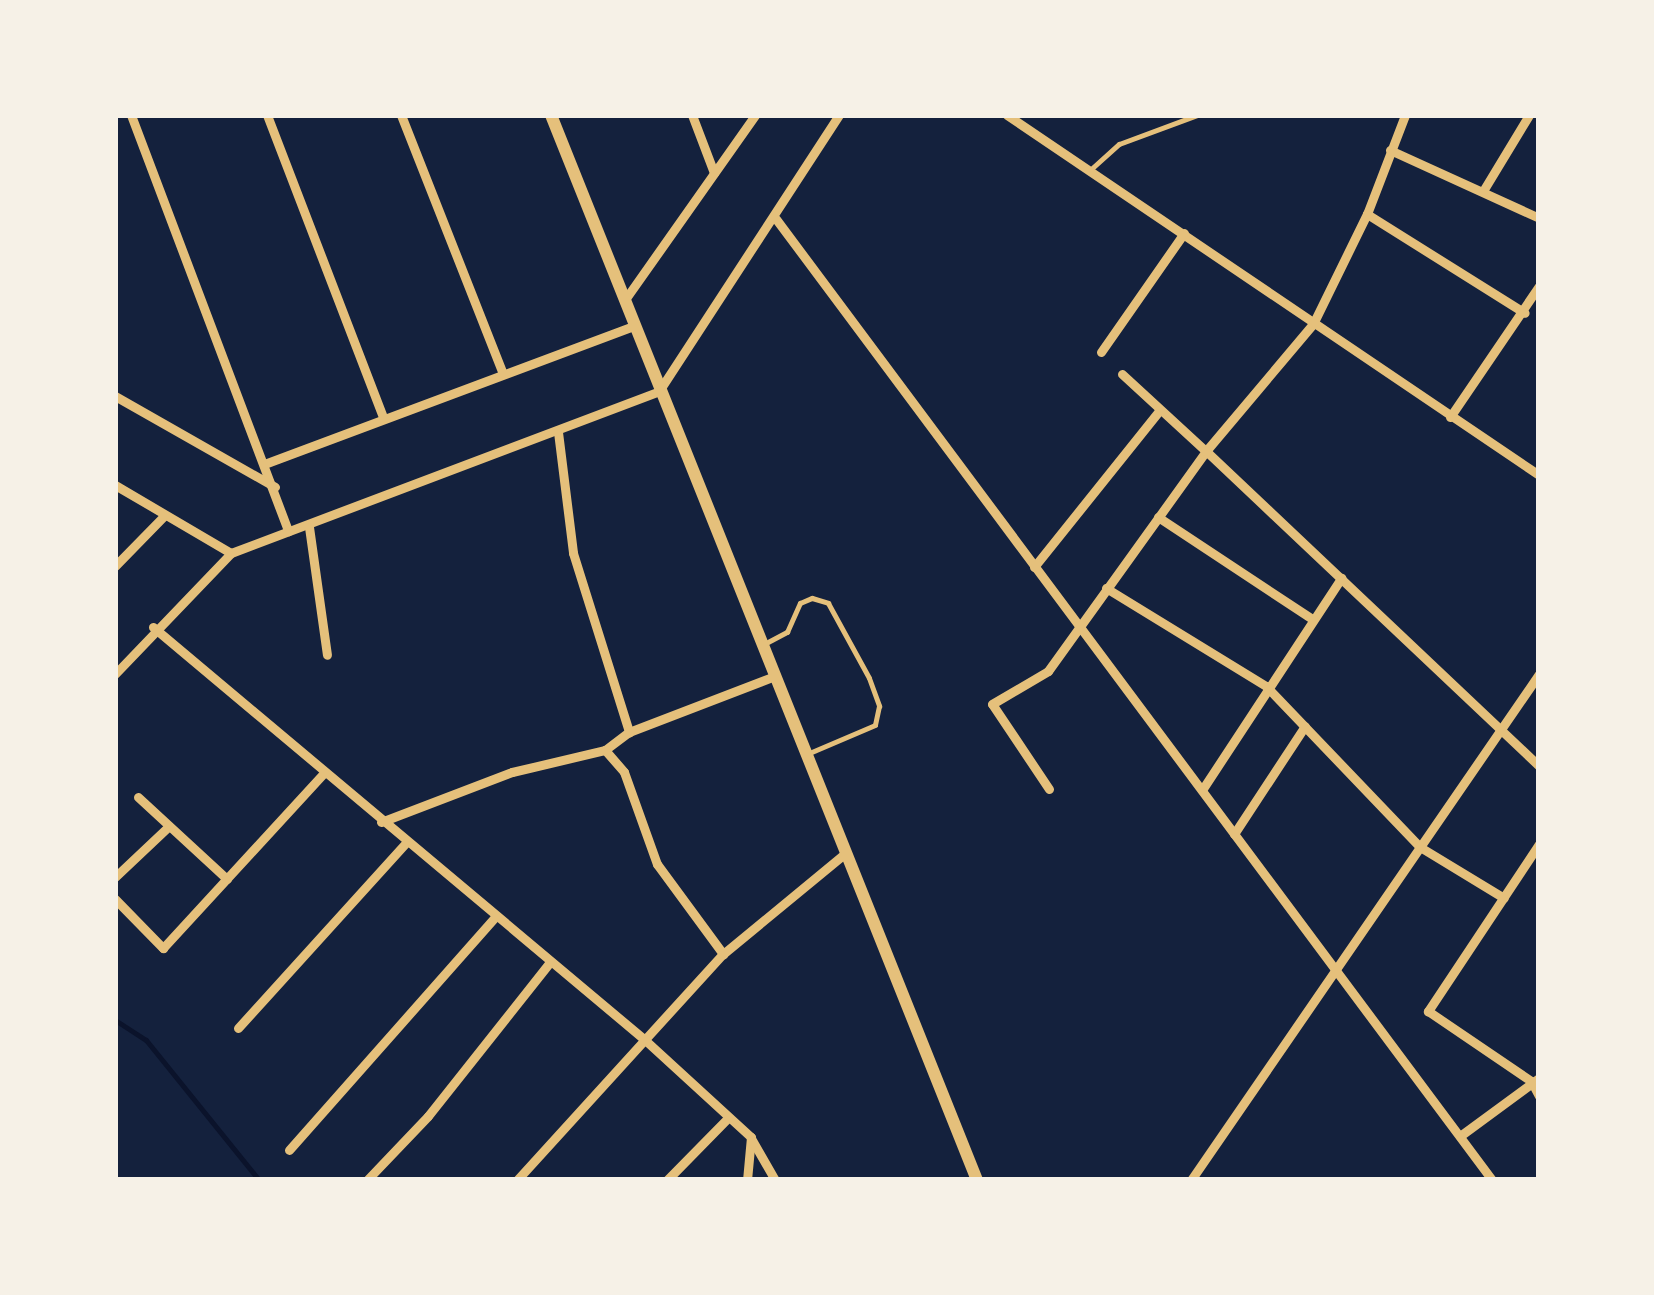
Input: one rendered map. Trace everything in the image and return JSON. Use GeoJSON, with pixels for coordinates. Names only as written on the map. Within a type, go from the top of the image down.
{"type":"FeatureCollection","features":[{"type":"Feature","properties":{"kind":"main road"},"geometry":{"type":"LineString","coordinates":[[551,115],[972,1178]]}},
{"type":"Feature","properties":{"kind":"street"},"geometry":{"type":"LineString","coordinates":[[131,115],[267,463],[288,532]]}},
{"type":"Feature","properties":{"kind":"street"},"geometry":{"type":"LineString","coordinates":[[267,115],[383,417]]}},
{"type":"Feature","properties":{"kind":"street"},"geometry":{"type":"LineString","coordinates":[[401,115],[504,374]]}},
{"type":"Feature","properties":{"kind":"street"},"geometry":{"type":"LineString","coordinates":[[692,115],[714,173]]}},
{"type":"Feature","properties":{"kind":"street"},"geometry":{"type":"LineString","coordinates":[[624,301],[755,115]]}},
{"type":"Feature","properties":{"kind":"street"},"geometry":{"type":"LineString","coordinates":[[115,674],[153,627],[231,553],[309,527],[422,476],[558,432],[659,391],[776,219],[839,115]]}},
{"type":"Feature","properties":{"kind":"street"},"geometry":{"type":"LineString","coordinates":[[1007,115],[1539,475]]}},
{"type":"Feature","properties":{"kind":"street"},"geometry":{"type":"LineString","coordinates":[[1049,789],[992,704],[1048,671],[1207,452],[1313,324],[1368,214],[1406,115]]}},
{"type":"Feature","properties":{"kind":"street"},"geometry":{"type":"LineString","coordinates":[[1483,191],[1529,115]]}},
{"type":"Feature","properties":{"kind":"street"},"geometry":{"type":"LineString","coordinates":[[1390,150],[1539,218]]}},
{"type":"Feature","properties":{"kind":"street"},"geometry":{"type":"LineString","coordinates":[[1368,214],[1525,313]]}},
{"type":"Feature","properties":{"kind":"street"},"geometry":{"type":"LineString","coordinates":[[776,219],[1492,1180]]}},
{"type":"Feature","properties":{"kind":"street"},"geometry":{"type":"LineString","coordinates":[[1102,352],[1184,232]]}},
{"type":"Feature","properties":{"kind":"street"},"geometry":{"type":"LineString","coordinates":[[1450,417],[1525,313],[1539,286]]}},
{"type":"Feature","properties":{"kind":"street"},"geometry":{"type":"LineString","coordinates":[[267,463],[634,326]]}},
{"type":"Feature","properties":{"kind":"street"},"geometry":{"type":"LineString","coordinates":[[1122,374],[1539,766]]}},
{"type":"Feature","properties":{"kind":"street"},"geometry":{"type":"LineString","coordinates":[[115,396],[274,488]]}},
{"type":"Feature","properties":{"kind":"street"},"geometry":{"type":"LineString","coordinates":[[1034,567],[1160,410]]}},
{"type":"Feature","properties":{"kind":"street"},"geometry":{"type":"LineString","coordinates":[[558,432],[572,553],[628,732]]}},
{"type":"Feature","properties":{"kind":"street"},"geometry":{"type":"LineString","coordinates":[[115,485],[163,517],[231,553]]}},
{"type":"Feature","properties":{"kind":"street"},"geometry":{"type":"LineString","coordinates":[[115,566],[163,517]]}},
{"type":"Feature","properties":{"kind":"street"},"geometry":{"type":"LineString","coordinates":[[1158,517],[1312,619]]}},
{"type":"Feature","properties":{"kind":"street"},"geometry":{"type":"LineString","coordinates":[[309,527],[327,655]]}},
{"type":"Feature","properties":{"kind":"street"},"geometry":{"type":"LineString","coordinates":[[1202,790],[1266,686],[1341,578]]}},
{"type":"Feature","properties":{"kind":"street"},"geometry":{"type":"LineString","coordinates":[[1106,588],[1266,686],[1420,848],[1504,898]]}},
{"type":"Feature","properties":{"kind":"street"},"geometry":{"type":"LineString","coordinates":[[153,627],[644,1040],[751,1138],[776,1180]]}},
{"type":"Feature","properties":{"kind":"street"},"geometry":{"type":"LineString","coordinates":[[1191,1180],[1539,674]]}},
{"type":"Feature","properties":{"kind":"street"},"geometry":{"type":"LineString","coordinates":[[381,822],[512,772],[605,750],[628,732],[774,676]]}},
{"type":"Feature","properties":{"kind":"street"},"geometry":{"type":"LineString","coordinates":[[1234,834],[1305,726]]}},
{"type":"Feature","properties":{"kind":"street"},"geometry":{"type":"LineString","coordinates":[[605,750],[624,772],[657,864],[723,954]]}},
{"type":"Feature","properties":{"kind":"street"},"geometry":{"type":"LineString","coordinates":[[115,899],[163,948],[324,773]]}},
{"type":"Feature","properties":{"kind":"street"},"geometry":{"type":"LineString","coordinates":[[138,797],[227,880]]}},
{"type":"Feature","properties":{"kind":"street"},"geometry":{"type":"LineString","coordinates":[[115,877],[169,826]]}},
{"type":"Feature","properties":{"kind":"street"},"geometry":{"type":"LineString","coordinates":[[238,1028],[406,843]]}},
{"type":"Feature","properties":{"kind":"street"},"geometry":{"type":"LineString","coordinates":[[1539,844],[1428,1011],[1535,1080],[1539,1096]]}},
{"type":"Feature","properties":{"kind":"street"},"geometry":{"type":"LineString","coordinates":[[516,1180],[723,954],[843,856]]}},
{"type":"Feature","properties":{"kind":"street"},"geometry":{"type":"LineString","coordinates":[[289,1150],[495,917]]}},
{"type":"Feature","properties":{"kind":"street"},"geometry":{"type":"LineString","coordinates":[[367,1180],[428,1116],[550,962]]}},
{"type":"Feature","properties":{"kind":"street"},"geometry":{"type":"LineString","coordinates":[[1460,1136],[1535,1080]]}},
{"type":"Feature","properties":{"kind":"street"},"geometry":{"type":"LineString","coordinates":[[666,1180],[728,1118]]}},
{"type":"Feature","properties":{"kind":"street"},"geometry":{"type":"LineString","coordinates":[[747,1180],[751,1138]]}},
{"type":"Feature","properties":{"kind":"lane"},"geometry":{"type":"LineString","coordinates":[[1090,170],[1119,144],[1198,115]]}},
{"type":"Feature","properties":{"kind":"lane"},"geometry":{"type":"LineString","coordinates":[[762,644],[787,632],[800,603],[812,598],[828,603],[869,678],[879,706],[875,725],[804,755]]}},
{"type":"Feature","properties":{"kind":"waterway"},"geometry":{"type":"LineString","coordinates":[[115,1020],[146,1040],[259,1180]]}}]}
